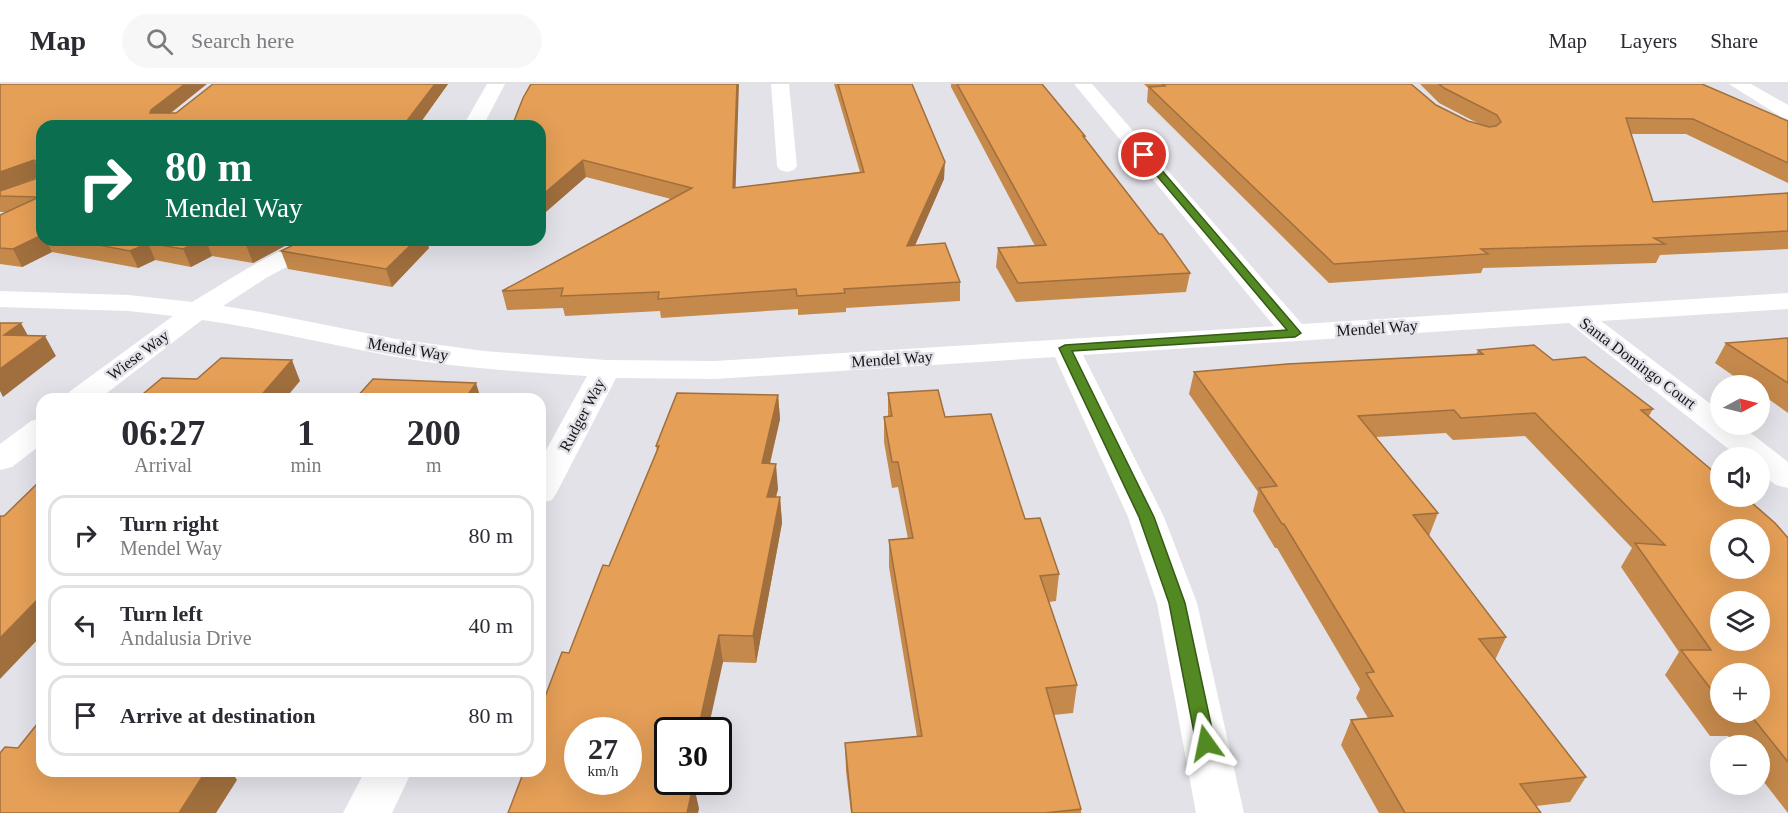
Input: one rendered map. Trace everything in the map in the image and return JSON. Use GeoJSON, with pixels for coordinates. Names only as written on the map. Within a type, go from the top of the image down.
{"type":"FeatureCollection","features":[{"type":"Feature","properties":{"kind":"street"},"geometry":{"type":"LineString","coordinates":[[476,120],[496,84]]}},
{"type":"Feature","properties":{"kind":"street"},"geometry":{"type":"LineString","coordinates":[[780,84],[788,166]]}},
{"type":"Feature","properties":{"kind":"street"},"geometry":{"type":"LineString","coordinates":[[1083,84],[1295,333]]}},
{"type":"Feature","properties":{"kind":"street"},"geometry":{"type":"LineString","coordinates":[[1738,84],[1788,113]]}},
{"type":"Feature","properties":{"kind":"street","name":"Wiese Way"},"geometry":{"type":"LineString","coordinates":[[88,393],[196,310],[308,246]]}},
{"type":"Feature","properties":{"kind":"street","name":"Mendel Way"},"geometry":{"type":"LineString","coordinates":[[0,299],[129,303],[196,310],[261,320],[415,351],[495,361],[606,369],[715,370],[1788,301]]}},
{"type":"Feature","properties":{"kind":"street","name":"Santa Domingo Court"},"geometry":{"type":"LineString","coordinates":[[1575,315],[1788,478]]}},
{"type":"Feature","properties":{"kind":"street"},"geometry":{"type":"LineString","coordinates":[[1065,348],[1146,517],[1177,603],[1220,813]]}},
{"type":"Feature","properties":{"kind":"street","name":"Rudger Way"},"geometry":{"type":"LineString","coordinates":[[546,481],[606,369]]}},
{"type":"Feature","properties":{"kind":"street"},"geometry":{"type":"LineString","coordinates":[[0,460],[36,433]]}},
{"type":"Feature","properties":{"kind":"street"},"geometry":{"type":"LineString","coordinates":[[367,813],[386,777]]}},
{"type":"Feature","properties":{"kind":"building"},"geometry":{"type":"Polygon","coordinates":[[[0,84],[185,84],[150,113],[176,113],[213,84],[435,84],[408,120],[36,120],[36,161],[34,160],[0,172],[0,84]]]}},
{"type":"Feature","properties":{"kind":"building"},"geometry":{"type":"Polygon","coordinates":[[[531,84],[737,84],[733,188],[864,172],[838,84],[912,84],[945,162],[907,246],[945,243],[960,282],[844,289],[845,293],[797,296],[796,289],[658,299],[659,292],[561,296],[563,288],[502,291],[692,188],[583,160],[546,192],[546,120],[514,120],[531,84]]]}},
{"type":"Feature","properties":{"kind":"building"},"geometry":{"type":"Polygon","coordinates":[[[957,84],[1042,84],[1085,136],[1083,136],[1159,234],[1162,234],[1190,273],[1018,283],[998,248],[1046,245],[957,84]]]}},
{"type":"Feature","properties":{"kind":"building"},"geometry":{"type":"Polygon","coordinates":[[[1162,84],[1411,84],[1436,105],[1468,121],[1489,127],[1501,122],[1497,115],[1439,84],[1702,84],[1788,121],[1788,163],[1693,119],[1626,118],[1653,202],[1788,193],[1788,231],[1654,238],[1665,244],[1481,249],[1488,254],[1334,264],[1149,87],[1165,86],[1162,84]]]}},
{"type":"Feature","properties":{"kind":"building"},"geometry":{"type":"Polygon","coordinates":[[[36,170],[36,197],[0,196],[0,191],[35,179],[36,170]]]}},
{"type":"Feature","properties":{"kind":"building"},"geometry":{"type":"Polygon","coordinates":[[[36,198],[36,238],[13,249],[0,248],[0,215],[36,198]]]}},
{"type":"Feature","properties":{"kind":"building"},"geometry":{"type":"Polygon","coordinates":[[[104,246],[141,246],[130,251],[104,246]]]}},
{"type":"Feature","properties":{"kind":"building"},"geometry":{"type":"Polygon","coordinates":[[[166,246],[189,246],[183,249],[166,246]]]}},
{"type":"Feature","properties":{"kind":"building"},"geometry":{"type":"Polygon","coordinates":[[[291,246],[410,246],[386,269],[281,251],[291,246]]]}},
{"type":"Feature","properties":{"kind":"building"},"geometry":{"type":"Polygon","coordinates":[[[0,323],[21,323],[4,335],[45,336],[0,369],[0,323]]]}},
{"type":"Feature","properties":{"kind":"building"},"geometry":{"type":"Polygon","coordinates":[[[1788,338],[1788,383],[1726,343],[1788,338]]]}},
{"type":"Feature","properties":{"kind":"building"},"geometry":{"type":"Polygon","coordinates":[[[1534,345],[1553,360],[1585,357],[1653,409],[1641,410],[1710,469],[1710,507],[1757,507],[1775,523],[1788,538],[1788,762],[1770,740],[1770,735],[1766,735],[1757,723],[1770,723],[1770,663],[1710,663],[1710,688],[1681,650],[1770,651],[1770,591],[1710,591],[1710,649],[1635,543],[1665,545],[1535,413],[1461,418],[1454,410],[1358,416],[1438,513],[1413,515],[1506,637],[1479,639],[1586,777],[1520,784],[1541,813],[1405,813],[1351,720],[1393,716],[1366,673],[1374,672],[1284,524],[1259,488],[1277,486],[1194,372],[1287,364],[1483,354],[1478,350],[1534,345]]]}},
{"type":"Feature","properties":{"kind":"building"},"geometry":{"type":"Polygon","coordinates":[[[221,358],[292,360],[263,393],[144,393],[162,378],[197,379],[221,358]]]}},
{"type":"Feature","properties":{"kind":"building"},"geometry":{"type":"Polygon","coordinates":[[[373,379],[476,383],[469,393],[360,393],[373,379]]]}},
{"type":"Feature","properties":{"kind":"building"},"geometry":{"type":"Polygon","coordinates":[[[938,390],[945,417],[991,414],[1025,519],[1040,518],[1059,574],[1040,576],[1077,685],[1046,688],[1081,809],[1045,813],[852,813],[845,743],[922,736],[889,540],[913,538],[898,462],[892,462],[884,417],[892,416],[888,393],[938,390]]]}},
{"type":"Feature","properties":{"kind":"building"},"geometry":{"type":"Polygon","coordinates":[[[677,393],[778,395],[762,463],[776,464],[767,497],[780,497],[753,636],[719,635],[701,717],[654,717],[654,795],[691,795],[687,813],[508,813],[522,777],[546,777],[546,694],[562,652],[569,653],[603,565],[609,566],[659,446],[656,446],[677,393]]]}},
{"type":"Feature","properties":{"kind":"building"},"geometry":{"type":"Polygon","coordinates":[[[36,485],[36,601],[0,638],[0,516],[4,516],[36,485]]]}},
{"type":"Feature","properties":{"kind":"building"},"geometry":{"type":"Polygon","coordinates":[[[36,726],[36,777],[202,777],[179,813],[0,813],[0,753],[5,747],[18,748],[36,726]]]}},
{"type":"Feature","properties":{"kind":"route"},"geometry":{"type":"LineString","coordinates":[[1144,155],[1295,333],[1065,348],[1146,517],[1177,603],[1206,743]]}}]}
